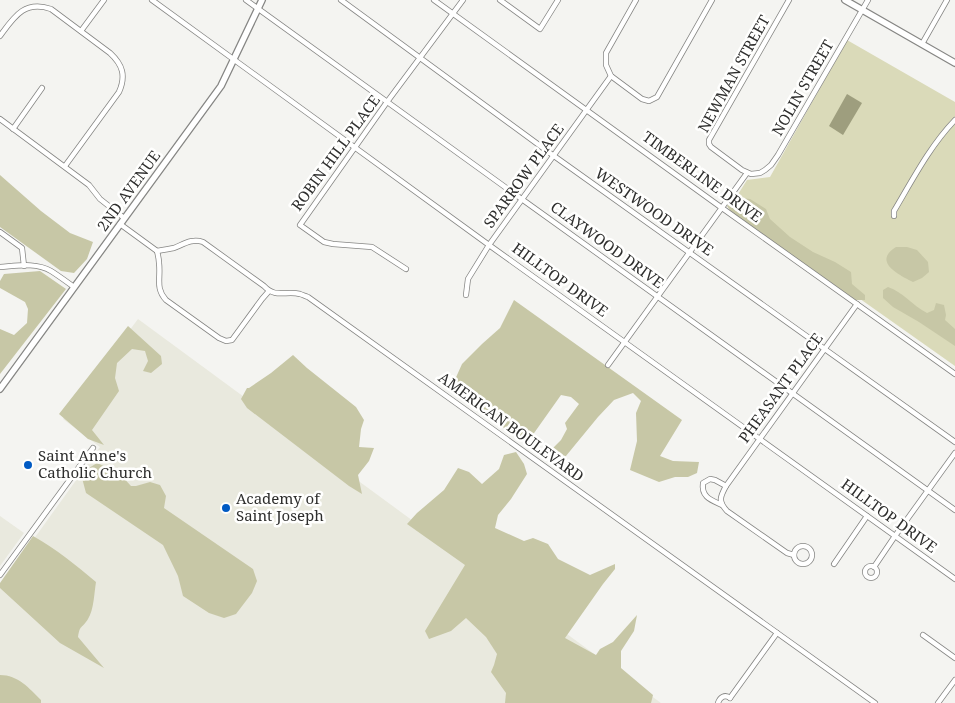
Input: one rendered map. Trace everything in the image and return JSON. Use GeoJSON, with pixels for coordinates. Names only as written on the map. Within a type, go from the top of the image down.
{"type":"FeatureCollection","features":[{"type":"Feature","properties":{"kind":"street"},"geometry":{"type":"LineString","coordinates":[[81,31],[104,0]]}},
{"type":"Feature","properties":{"kind":"street","name":"HILLTOP DRIVE"},"geometry":{"type":"LineString","coordinates":[[152,0],[489,245],[955,579]]}},
{"type":"Feature","properties":{"kind":"street","name":"CLAYWOOD DRIVE"},"geometry":{"type":"LineString","coordinates":[[246,0],[955,510]]}},
{"type":"Feature","properties":{"kind":"street","name":"2ND AVENUE"},"geometry":{"type":"LineString","coordinates":[[1,386],[221,86],[262,0]]}},
{"type":"Feature","properties":{"kind":"street","name":"WESTWOOD DRIVE"},"geometry":{"type":"LineString","coordinates":[[341,0],[554,156],[955,442]]}},
{"type":"Feature","properties":{"kind":"street","name":"TIMBERLINE DRIVE"},"geometry":{"type":"LineString","coordinates":[[434,0],[955,374]]}},
{"type":"Feature","properties":{"kind":"street","name":"ROBIN HILL PLACE"},"geometry":{"type":"LineString","coordinates":[[406,269],[372,247],[324,242],[300,225],[387,102],[463,0]]}},
{"type":"Feature","properties":{"kind":"street"},"geometry":{"type":"LineString","coordinates":[[500,0],[540,30],[558,0]]}},
{"type":"Feature","properties":{"kind":"street"},"geometry":{"type":"LineString","coordinates":[[636,0],[606,55],[606,65],[611,76],[644,100],[649,101],[657,97],[712,0]]}},
{"type":"Feature","properties":{"kind":"street","name":"NEWMAN STREET"},"geometry":{"type":"LineString","coordinates":[[747,173],[711,147],[709,140],[789,0]]}},
{"type":"Feature","properties":{"kind":"street"},"geometry":{"type":"LineString","coordinates":[[845,0],[955,63]]}},
{"type":"Feature","properties":{"kind":"street","name":"NOLIN STREET"},"geometry":{"type":"LineString","coordinates":[[747,173],[757,174],[765,170],[778,155],[868,0]]}},
{"type":"Feature","properties":{"kind":"street"},"geometry":{"type":"LineString","coordinates":[[922,44],[947,0]]}},
{"type":"Feature","properties":{"kind":"street"},"geometry":{"type":"LineString","coordinates":[[0,36],[16,14],[34,5],[43,6],[51,9],[81,31],[115,58],[120,65],[123,73],[123,83],[119,92],[65,166]]}},
{"type":"Feature","properties":{"kind":"street","name":"SPARROW PLACE"},"geometry":{"type":"LineString","coordinates":[[466,295],[468,278],[489,245],[611,76]]}},
{"type":"Feature","properties":{"kind":"street"},"geometry":{"type":"LineString","coordinates":[[13,129],[42,88]]}},
{"type":"Feature","properties":{"kind":"street"},"geometry":{"type":"LineString","coordinates":[[0,119],[89,185],[122,221],[157,251],[161,295],[219,338],[226,341],[232,340],[269,291],[198,240],[157,251]]}},
{"type":"Feature","properties":{"kind":"street"},"geometry":{"type":"LineString","coordinates":[[894,216],[894,210],[920,166],[947,128],[955,120]]}},
{"type":"Feature","properties":{"kind":"street"},"geometry":{"type":"LineString","coordinates":[[608,365],[747,173]]}},
{"type":"Feature","properties":{"kind":"street"},"geometry":{"type":"LineString","coordinates":[[0,232],[22,248],[24,266]]}},
{"type":"Feature","properties":{"kind":"street"},"geometry":{"type":"LineString","coordinates":[[0,267],[24,266],[46,268],[74,287]]}},
{"type":"Feature","properties":{"kind":"street","name":"AMERICAN BOULEVARD"},"geometry":{"type":"LineString","coordinates":[[269,291],[282,294],[300,294],[308,298],[875,703]]}},
{"type":"Feature","properties":{"kind":"street","name":"PHEASANT PLACE"},"geometry":{"type":"LineString","coordinates":[[726,486],[857,304]]}},
{"type":"Feature","properties":{"kind":"street"},"geometry":{"type":"LineString","coordinates":[[0,575],[93,448]]}},
{"type":"Feature","properties":{"kind":"street"},"geometry":{"type":"LineString","coordinates":[[874,567],[955,452]]}},
{"type":"Feature","properties":{"kind":"street"},"geometry":{"type":"LineString","coordinates":[[722,505],[721,497],[726,486],[710,479],[703,483],[702,490],[704,494],[787,553],[794,555]]}},
{"type":"Feature","properties":{"kind":"street"},"geometry":{"type":"LineString","coordinates":[[834,564],[867,516]]}},
{"type":"Feature","properties":{"kind":"street"},"geometry":{"type":"LineString","coordinates":[[805,546],[810,549],[812,558],[809,562],[799,564],[794,555],[796,550],[805,546]]}},
{"type":"Feature","properties":{"kind":"street"},"geometry":{"type":"LineString","coordinates":[[718,703],[723,696],[728,696],[732,700],[777,633]]}},
{"type":"Feature","properties":{"kind":"street"},"geometry":{"type":"LineString","coordinates":[[923,635],[955,658]]}},
{"type":"Feature","properties":{"kind":"street"},"geometry":{"type":"LineString","coordinates":[[938,703],[955,680]]}},
{"type":"Feature","properties":{"kind":"shaded area"},"geometry":{"type":"Polygon","coordinates":[[[847,40],[955,102],[955,366],[730,207],[747,180],[770,177],[847,40]]]}},
{"type":"Feature","properties":{"kind":"shaded area"},"geometry":{"type":"Polygon","coordinates":[[[847,94],[862,103],[843,135],[829,126],[847,94]]]}},
{"type":"Feature","properties":{"kind":"shaded area"},"geometry":{"type":"Polygon","coordinates":[[[0,175],[41,211],[70,233],[93,242],[87,259],[74,273],[61,271],[0,227],[0,175]]]}},
{"type":"Feature","properties":{"kind":"shaded area"},"geometry":{"type":"Polygon","coordinates":[[[733,197],[750,199],[766,209],[770,219],[790,237],[813,252],[851,272],[852,284],[865,295],[865,300],[855,300],[731,212],[727,206],[733,197]]]}},
{"type":"Feature","properties":{"kind":"shaded area"},"geometry":{"type":"Polygon","coordinates":[[[896,247],[907,247],[917,250],[928,262],[929,272],[913,282],[895,272],[887,263],[887,258],[889,253],[896,247]]]}},
{"type":"Feature","properties":{"kind":"shaded area"},"geometry":{"type":"Polygon","coordinates":[[[40,271],[66,289],[0,374],[0,329],[14,335],[27,323],[28,309],[25,302],[0,288],[0,281],[4,274],[40,271]]]}},
{"type":"Feature","properties":{"kind":"shaded area"},"geometry":{"type":"Polygon","coordinates":[[[888,287],[927,313],[934,310],[936,303],[944,305],[945,320],[955,329],[955,346],[893,307],[883,298],[883,290],[888,287]]]}},
{"type":"Feature","properties":{"kind":"shaded area"},"geometry":{"type":"Polygon","coordinates":[[[514,300],[682,420],[660,456],[673,461],[699,462],[697,473],[688,477],[675,477],[659,482],[630,470],[637,441],[636,413],[641,401],[633,393],[614,400],[561,462],[551,464],[548,462],[550,451],[561,440],[567,429],[565,423],[579,404],[571,397],[561,395],[527,443],[460,399],[449,388],[453,384],[462,364],[500,328],[514,300]]]}},
{"type":"Feature","properties":{"kind":"shaded area","name":"Academy of Saint Joseph"},"geometry":{"type":"Polygon","coordinates":[[[138,319],[661,703],[0,703],[0,586],[100,447],[63,419],[138,319]]]}},
{"type":"Feature","properties":{"kind":"shaded area"},"geometry":{"type":"Polygon","coordinates":[[[128,326],[161,356],[162,364],[151,373],[143,371],[148,361],[145,351],[132,349],[117,363],[115,378],[119,391],[92,430],[104,445],[88,439],[59,414],[128,326]]]}},
{"type":"Feature","properties":{"kind":"shaded area"},"geometry":{"type":"Polygon","coordinates":[[[293,355],[356,407],[364,420],[359,447],[374,448],[369,461],[358,475],[362,494],[247,408],[241,399],[247,388],[271,373],[293,355]]]}},
{"type":"Feature","properties":{"kind":"shaded area"},"geometry":{"type":"Polygon","coordinates":[[[516,452],[524,464],[527,474],[498,515],[495,528],[524,541],[533,538],[548,544],[558,559],[590,575],[615,564],[615,569],[565,638],[596,655],[600,649],[613,642],[637,615],[634,631],[621,651],[621,668],[653,695],[651,703],[505,703],[506,693],[491,672],[497,654],[486,637],[466,618],[451,631],[429,639],[425,631],[465,565],[407,524],[444,490],[458,468],[469,472],[482,484],[499,469],[504,455],[516,452]]]}},
{"type":"Feature","properties":{"kind":"shaded area"},"geometry":{"type":"Polygon","coordinates":[[[97,463],[119,473],[131,486],[150,482],[160,485],[166,496],[164,508],[253,569],[257,581],[252,593],[236,614],[224,618],[209,613],[183,596],[178,576],[163,545],[86,493],[82,478],[89,468],[97,463]]]}},
{"type":"Feature","properties":{"kind":"shaded area"},"geometry":{"type":"Polygon","coordinates":[[[0,516],[24,533],[0,566],[0,516]]]}},
{"type":"Feature","properties":{"kind":"shaded area"},"geometry":{"type":"Polygon","coordinates":[[[33,536],[66,557],[96,582],[92,611],[80,628],[78,637],[104,668],[60,643],[0,588],[0,583],[33,536]]]}},
{"type":"Feature","properties":{"kind":"shaded area"},"geometry":{"type":"Polygon","coordinates":[[[0,675],[12,677],[23,683],[41,700],[41,703],[0,703],[0,675]]]}},
{"type":"Feature","properties":{"kind":"place","name":"Saint Anne's Catholic Church"},"geometry":{"type":"Point","coordinates":[28,465]}},
{"type":"Feature","properties":{"kind":"place","name":"Academy of Saint Joseph"},"geometry":{"type":"Point","coordinates":[226,508]}}]}
